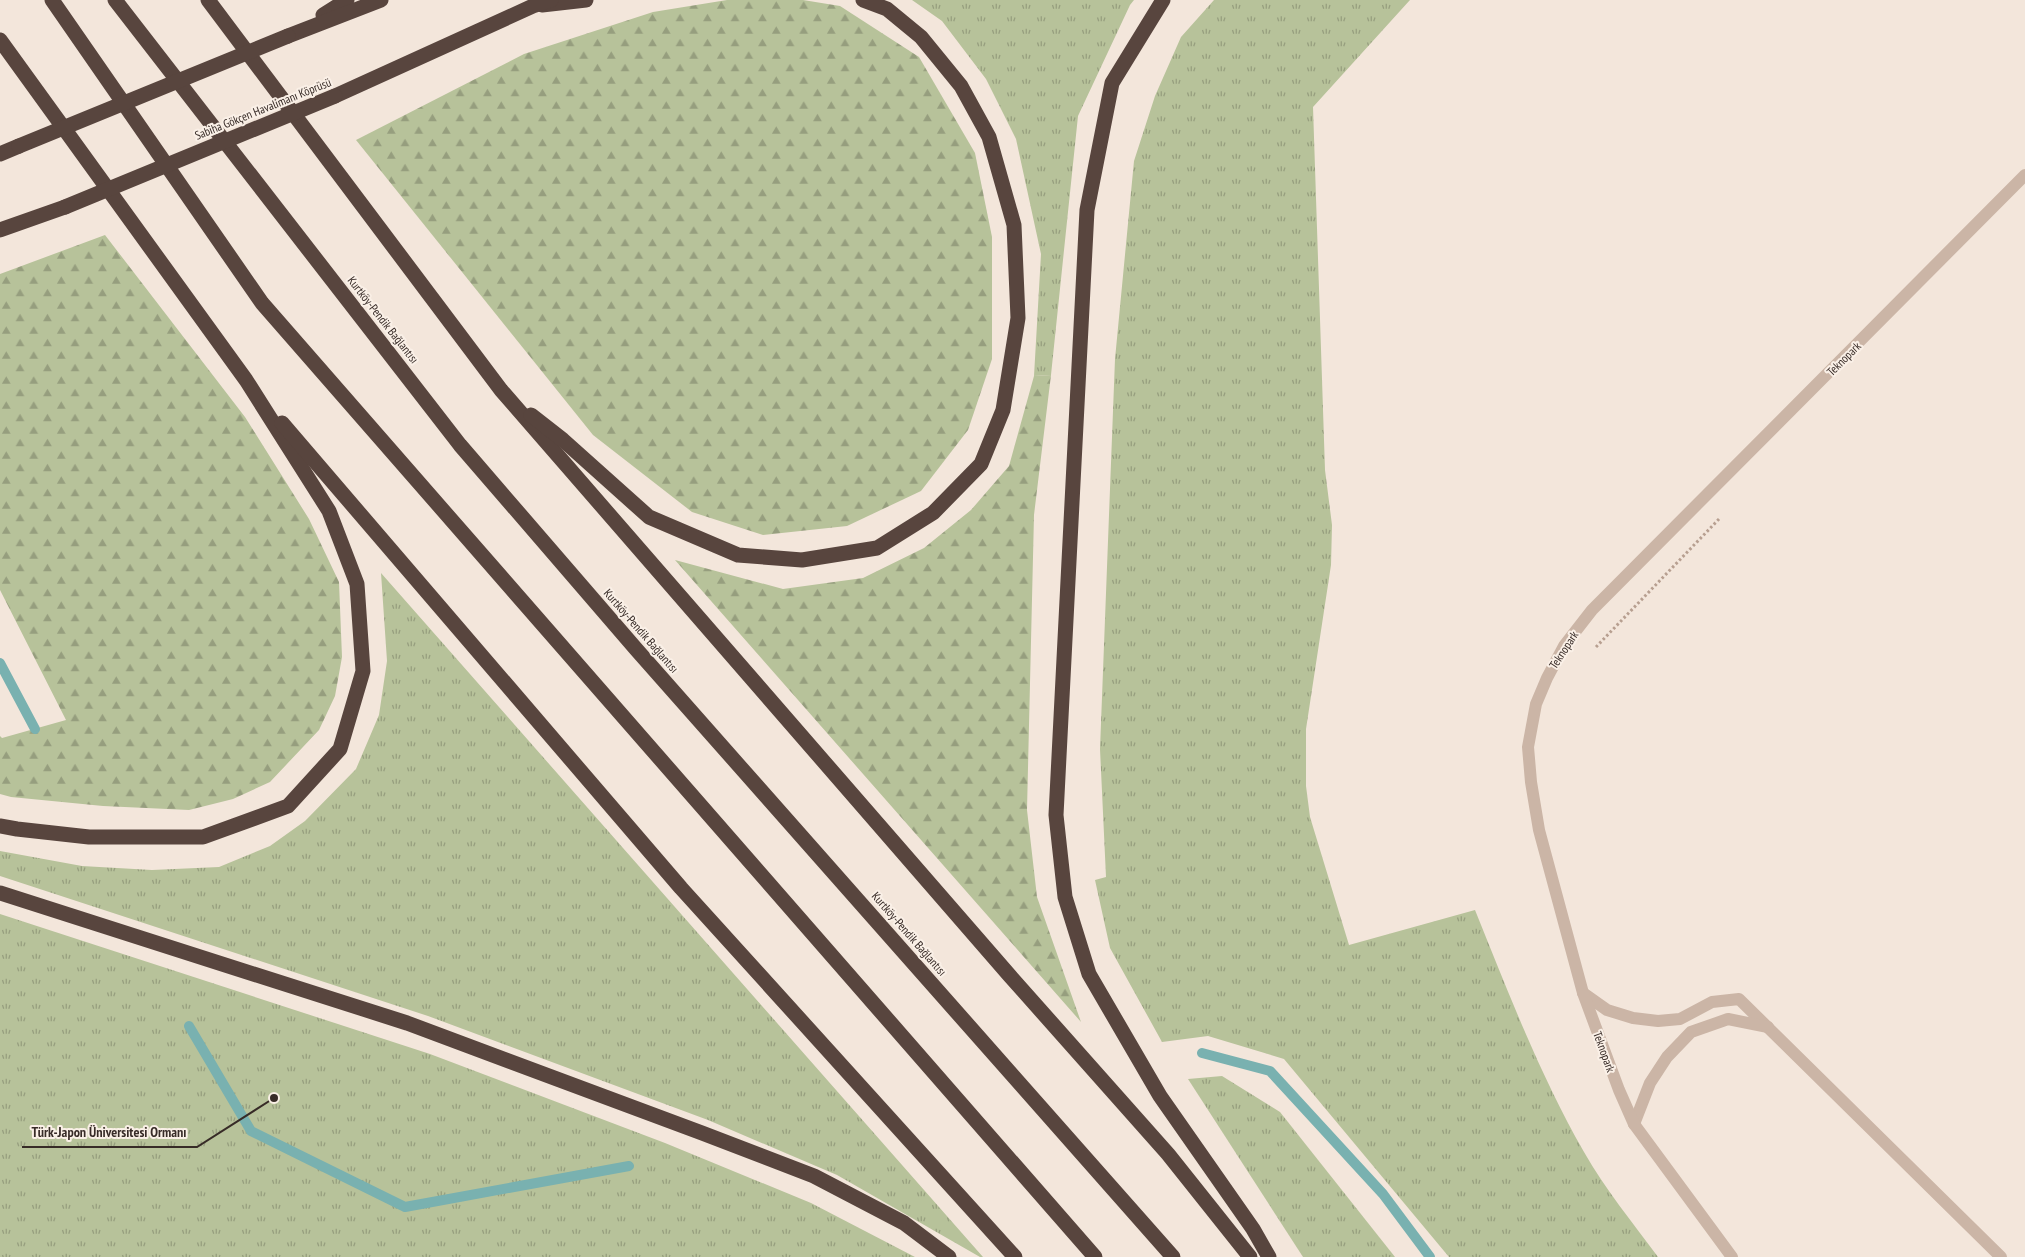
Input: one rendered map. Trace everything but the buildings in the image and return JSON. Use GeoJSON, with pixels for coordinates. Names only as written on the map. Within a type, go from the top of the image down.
{"type":"FeatureCollection","features":[{"type":"Feature","properties":{"kind":"highway"},"geometry":{"type":"LineString","coordinates":[[52,0],[262,303],[1095,1257]]}},
{"type":"Feature","properties":{"kind":"highway","name":"Kurtköy-Pendik Bağlantısı"},"geometry":{"type":"LineString","coordinates":[[115,0],[460,445],[636,649],[1173,1257]]}},
{"type":"Feature","properties":{"kind":"highway"},"geometry":{"type":"LineString","coordinates":[[208,0],[501,390],[1010,976],[1168,1154],[1250,1257]]}},
{"type":"Feature","properties":{"kind":"highway"},"geometry":{"type":"LineString","coordinates":[[288,36],[348,0]]}},
{"type":"Feature","properties":{"kind":"highway"},"geometry":{"type":"LineString","coordinates":[[0,154],[381,0]]}},
{"type":"Feature","properties":{"kind":"highway"},"geometry":{"type":"LineString","coordinates":[[533,6],[551,0]]}},
{"type":"Feature","properties":{"kind":"highway"},"geometry":{"type":"LineString","coordinates":[[533,6],[586,0]]}},
{"type":"Feature","properties":{"kind":"highway"},"geometry":{"type":"LineString","coordinates":[[501,390],[563,440],[649,517],[738,555],[802,560],[876,548],[933,513],[981,464],[1003,410],[1018,318],[1014,224],[989,137],[961,86],[921,37],[887,10],[863,0]]}},
{"type":"Feature","properties":{"kind":"highway"},"geometry":{"type":"LineString","coordinates":[[1163,0],[1112,83],[1087,210],[1056,815],[1065,897],[1089,974],[1160,1096],[1253,1229],[1269,1257]]}},
{"type":"Feature","properties":{"kind":"highway","name":"Sabiha Gökçen Havalimanı Köprüsü"},"geometry":{"type":"LineString","coordinates":[[0,230],[65,207],[335,96],[533,6]]}},
{"type":"Feature","properties":{"kind":"highway"},"geometry":{"type":"LineString","coordinates":[[0,40],[246,380],[329,511],[356,584],[363,671],[340,749],[288,806],[203,837],[89,837],[0,826]]}},
{"type":"Feature","properties":{"kind":"highway"},"geometry":{"type":"LineString","coordinates":[[246,380],[681,888],[1015,1257]]}},
{"type":"Feature","properties":{"kind":"highway"},"geometry":{"type":"LineString","coordinates":[[0,893],[407,1023],[702,1133],[814,1176],[904,1223],[949,1257]]}},
{"type":"Feature","properties":{"kind":"street","name":"Teknopark"},"geometry":{"type":"LineString","coordinates":[[1732,1257],[1634,1124],[1606,1060],[1583,993],[1539,830],[1530,782],[1528,747],[1536,704],[1564,646],[1592,610],[2025,175]]}},
{"type":"Feature","properties":{"kind":"street"},"geometry":{"type":"LineString","coordinates":[[1583,993],[1607,1010],[1633,1018],[1658,1022],[1680,1020],[1712,1002],[1739,999],[2001,1257]]}},
{"type":"Feature","properties":{"kind":"street"},"geometry":{"type":"LineString","coordinates":[[1634,1124],[1650,1083],[1667,1057],[1691,1032],[1728,1019],[1768,1027]]}},
{"type":"Feature","properties":{"kind":"path"},"geometry":{"type":"LineString","coordinates":[[1593,649],[1723,514]]}},
{"type":"Feature","properties":{"kind":"green space"},"geometry":{"type":"Polygon","coordinates":[[[727,0],[803,0],[840,6],[919,57],[975,153],[992,237],[992,359],[968,430],[921,491],[847,526],[763,535],[692,512],[593,435],[356,140],[524,54],[653,12],[727,0]]]}},
{"type":"Feature","properties":{"kind":"green space"},"geometry":{"type":"Polygon","coordinates":[[[912,0],[1134,0],[1078,116],[1051,375],[1034,376],[1041,254],[1016,139],[986,79],[942,21],[912,0]]]}},
{"type":"Feature","properties":{"kind":"green space"},"geometry":{"type":"Polygon","coordinates":[[[1214,0],[1410,0],[1313,107],[1325,470],[1332,525],[1331,565],[1306,729],[1306,786],[1310,817],[1349,945],[1475,910],[1525,1033],[1568,1123],[1601,1179],[1658,1257],[1449,1257],[1284,1059],[1208,1036],[1162,1042],[1110,948],[1095,880],[1106,877],[1100,749],[1115,359],[1134,161],[1155,96],[1181,37],[1214,0]]]}},
{"type":"Feature","properties":{"kind":"green space"},"geometry":{"type":"Polygon","coordinates":[[[105,235],[245,417],[309,519],[339,582],[342,657],[335,696],[319,730],[270,782],[233,799],[189,810],[103,806],[11,797],[0,794],[0,736],[2,738],[66,720],[0,590],[0,274],[105,235]]]}},
{"type":"Feature","properties":{"kind":"green space"},"geometry":{"type":"Polygon","coordinates":[[[1051,375],[1034,515],[1027,810],[1037,897],[1081,1022],[675,560],[783,589],[863,578],[924,548],[971,510],[1009,466],[1034,376],[1051,375]]]}},
{"type":"Feature","properties":{"kind":"green space"},"geometry":{"type":"Polygon","coordinates":[[[381,573],[983,1257],[837,1175],[708,1120],[428,1016],[0,876],[0,851],[82,866],[152,870],[219,867],[270,846],[305,821],[356,769],[379,715],[387,661],[381,573]]]}},
{"type":"Feature","properties":{"kind":"green space"},"geometry":{"type":"Polygon","coordinates":[[[0,914],[430,1054],[665,1143],[811,1203],[915,1257],[0,1257],[0,914]]]}},
{"type":"Feature","properties":{"kind":"green space"},"geometry":{"type":"Polygon","coordinates":[[[1222,1076],[1280,1112],[1395,1257],[1303,1257],[1188,1079],[1222,1076]]]}},
{"type":"Feature","properties":{"kind":"waterway"},"geometry":{"type":"LineString","coordinates":[[0,663],[35,729]]}},
{"type":"Feature","properties":{"kind":"waterway"},"geometry":{"type":"LineString","coordinates":[[189,1026],[251,1131],[405,1207],[629,1166]]}},
{"type":"Feature","properties":{"kind":"waterway"},"geometry":{"type":"LineString","coordinates":[[1202,1053],[1270,1071],[1383,1194],[1430,1257]]}},
{"type":"Feature","properties":{"kind":"place","name":"Türk-Japon Üniversitesi Ormanı"},"geometry":{"type":"Point","coordinates":[274,1098]}}]}
